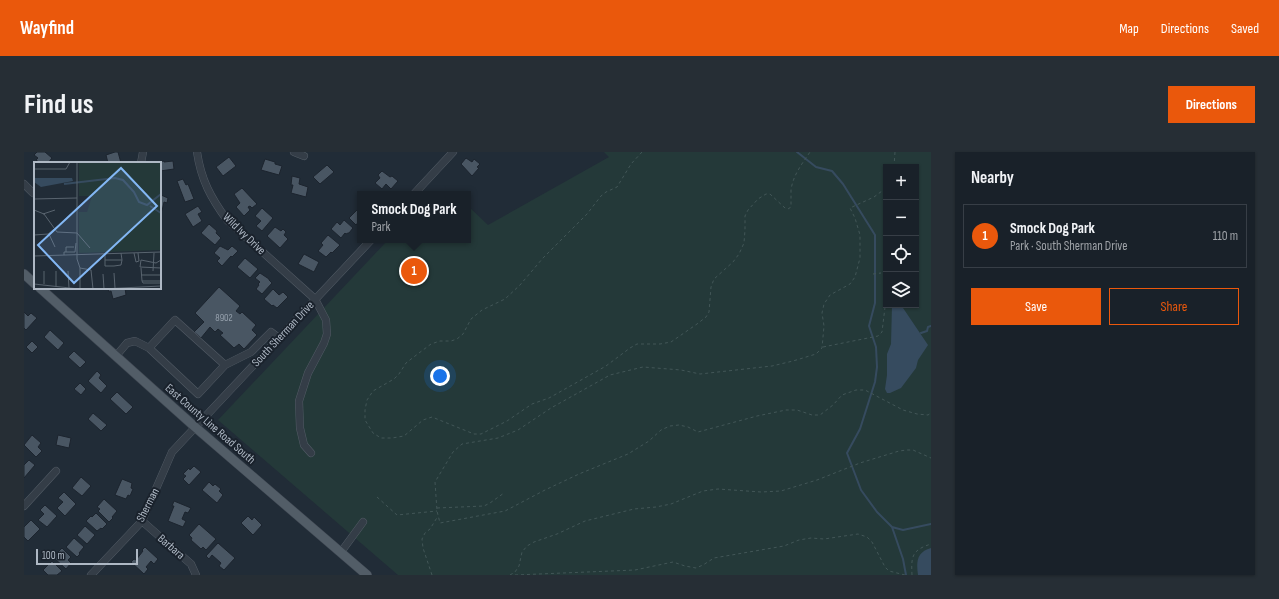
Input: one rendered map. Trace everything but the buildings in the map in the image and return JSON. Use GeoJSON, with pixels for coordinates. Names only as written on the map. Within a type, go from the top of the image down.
{"type":"FeatureCollection","features":[{"type":"Feature","properties":{"kind":"main road"},"geometry":{"type":"LineString","coordinates":[[24,274],[34,283]]}},
{"type":"Feature","properties":{"kind":"main road","name":"East County Line Road South"},"geometry":{"type":"LineString","coordinates":[[41,289],[195,428],[365,574]]}},
{"type":"Feature","properties":{"kind":"street"},"geometry":{"type":"LineString","coordinates":[[141,162],[143,152]]}},
{"type":"Feature","properties":{"kind":"street","name":"Wild Ivy Drive"},"geometry":{"type":"LineString","coordinates":[[197,152],[200,168],[207,189],[227,220],[315,299]]}},
{"type":"Feature","properties":{"kind":"street"},"geometry":{"type":"LineString","coordinates":[[294,152],[304,156]]}},
{"type":"Feature","properties":{"kind":"street"},"geometry":{"type":"LineString","coordinates":[[417,191],[453,152]]}},
{"type":"Feature","properties":{"kind":"street"},"geometry":{"type":"LineString","coordinates":[[24,184],[33,193]]}},
{"type":"Feature","properties":{"kind":"street","name":"South Sherman Drive"},"geometry":{"type":"LineString","coordinates":[[195,428],[368,243]]}},
{"type":"Feature","properties":{"kind":"street"},"geometry":{"type":"LineString","coordinates":[[311,453],[304,445],[300,428],[299,401],[308,373],[324,343],[327,334],[326,320],[315,299]]}},
{"type":"Feature","properties":{"kind":"street"},"geometry":{"type":"LineString","coordinates":[[149,348],[175,320],[225,364]]}},
{"type":"Feature","properties":{"kind":"street"},"geometry":{"type":"LineString","coordinates":[[116,356],[127,343],[135,341],[149,348],[198,394],[225,364],[251,352],[271,332],[279,338]]}},
{"type":"Feature","properties":{"kind":"street","name":"Sherman"},"geometry":{"type":"LineString","coordinates":[[91,575],[142,521],[172,452],[195,428]]}},
{"type":"Feature","properties":{"kind":"street"},"geometry":{"type":"LineString","coordinates":[[24,506],[56,471]]}},
{"type":"Feature","properties":{"kind":"street","name":"Barbara"},"geometry":{"type":"LineString","coordinates":[[142,521],[191,564],[196,575]]}},
{"type":"Feature","properties":{"kind":"street"},"geometry":{"type":"LineString","coordinates":[[340,552],[363,522]]}},
{"type":"Feature","properties":{"kind":"path"},"geometry":{"type":"LineString","coordinates":[[642,152],[631,164],[617,187],[601,196],[587,214],[543,258],[520,285],[505,298],[482,310],[471,319],[463,334],[457,339],[451,341],[440,341],[431,344],[406,363],[394,379],[373,391],[367,400],[364,420],[374,433],[381,438],[404,436],[423,420],[432,417],[474,434],[481,434],[507,421],[532,404],[549,398],[606,366],[637,344],[660,344],[671,342],[706,317],[709,312],[711,287],[714,279],[733,262],[739,254],[744,243],[746,216],[758,199],[766,194],[770,194],[786,208],[788,209],[791,207],[791,190],[793,180],[810,152]]}},
{"type":"Feature","properties":{"kind":"path"},"geometry":{"type":"LineString","coordinates":[[894,164],[895,152]]}},
{"type":"Feature","properties":{"kind":"path"},"geometry":{"type":"LineString","coordinates":[[822,348],[824,326],[822,313],[824,304],[830,295],[850,284],[855,277],[860,258],[860,235],[855,218],[850,208],[861,204],[883,190]]}},
{"type":"Feature","properties":{"kind":"path"},"geometry":{"type":"LineString","coordinates":[[873,274],[881,273]]}},
{"type":"Feature","properties":{"kind":"path"},"geometry":{"type":"LineString","coordinates":[[885,308],[882,332],[878,336],[822,348],[816,354],[772,366],[700,374],[681,370],[643,367],[610,375],[551,408],[518,430],[498,438],[462,444],[453,452],[435,482],[437,510],[440,523],[505,511],[579,474],[628,454],[661,430],[670,426],[679,425],[688,427],[698,432],[757,416],[786,410],[797,410],[812,415],[820,415],[833,405],[842,395],[856,390],[865,390],[903,410],[917,414],[928,415],[931,413]]}},
{"type":"Feature","properties":{"kind":"path"},"geometry":{"type":"LineString","coordinates":[[510,575],[515,572],[519,566],[522,552],[528,546],[534,542],[557,534],[585,521],[628,510],[671,504],[710,490],[718,489],[761,492],[781,491],[817,480],[856,464],[899,451],[907,450],[921,453],[931,458]]}},
{"type":"Feature","properties":{"kind":"path"},"geometry":{"type":"LineString","coordinates":[[437,508],[484,506],[504,493]]}},
{"type":"Feature","properties":{"kind":"path"},"geometry":{"type":"LineString","coordinates":[[377,497],[397,515],[437,510]]}},
{"type":"Feature","properties":{"kind":"path"},"geometry":{"type":"LineString","coordinates":[[432,575],[423,548],[422,539],[438,516]]}},
{"type":"Feature","properties":{"kind":"path"},"geometry":{"type":"LineString","coordinates":[[515,575],[635,570],[674,562],[684,566],[696,568],[703,566],[714,558],[784,546],[799,540],[811,538],[824,539],[858,534],[867,537],[872,542],[885,567],[889,571],[905,575]]}},
{"type":"Feature","properties":{"kind":"path"},"geometry":{"type":"LineString","coordinates":[[912,575],[911,561],[915,552],[922,546],[931,544]]}},
{"type":"Feature","properties":{"kind":"green space"},"geometry":{"type":"Polygon","coordinates":[[[604,152],[931,152],[931,575],[398,575],[218,420],[385,243],[471,243],[471,209],[488,225],[609,157],[604,152]]]}},
{"type":"Feature","properties":{"kind":"water"},"geometry":{"type":"Polygon","coordinates":[[[892,308],[903,308],[928,345],[918,360],[916,368],[901,388],[887,393],[885,389],[887,354],[891,344],[892,308]]]}},
{"type":"Feature","properties":{"kind":"water"},"geometry":{"type":"Polygon","coordinates":[[[931,548],[931,575],[918,575],[918,558],[923,552],[931,548]]]}},
{"type":"Feature","properties":{"kind":"waterway"},"geometry":{"type":"LineString","coordinates":[[797,152],[816,167],[832,171],[843,184],[875,235],[875,303],[869,326],[876,347],[877,367],[875,382],[860,429],[847,453],[861,490],[877,512],[892,527],[903,530],[931,524]]}},
{"type":"Feature","properties":{"kind":"waterway"},"geometry":{"type":"LineString","coordinates":[[921,333],[927,331],[928,327],[931,326]]}},
{"type":"Feature","properties":{"kind":"waterway"},"geometry":{"type":"LineString","coordinates":[[892,527],[903,559],[906,575]]}},
{"type":"Feature","properties":{"kind":"place","name":"Smock Dog Park"},"geometry":{"type":"Point","coordinates":[414,271]}}]}
